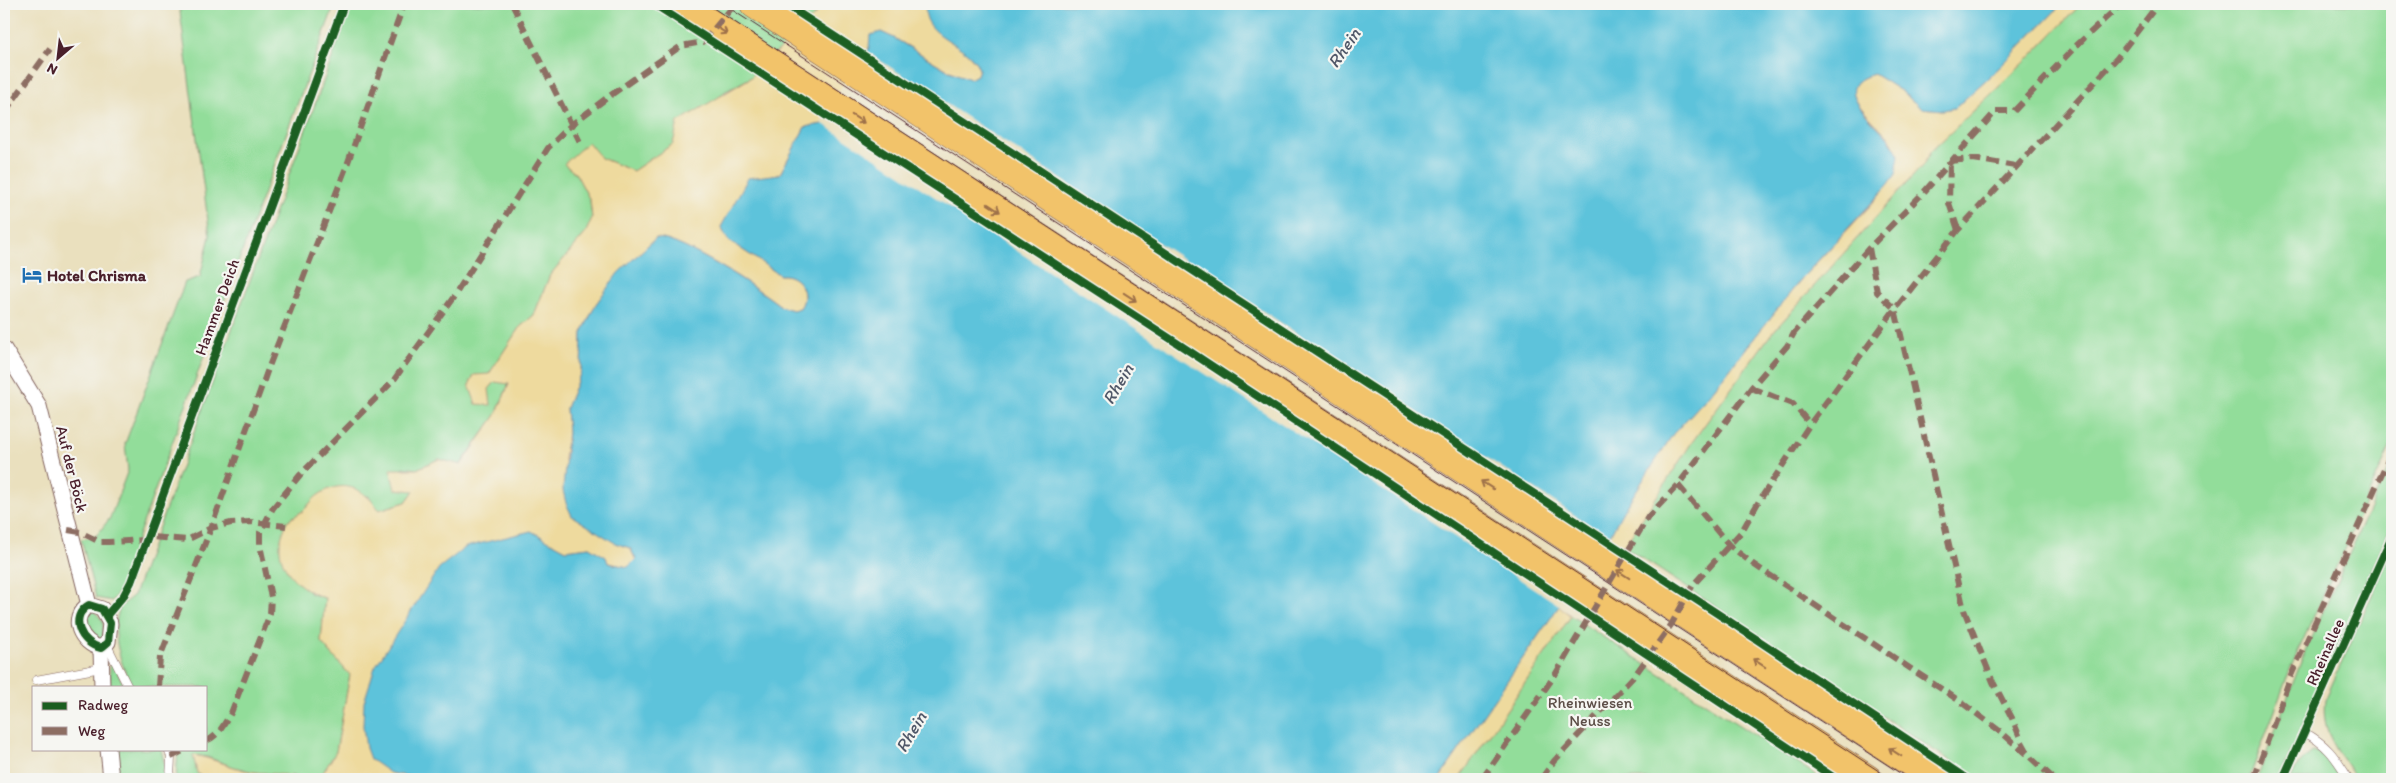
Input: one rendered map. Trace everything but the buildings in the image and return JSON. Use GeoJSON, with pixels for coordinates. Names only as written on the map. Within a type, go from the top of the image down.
{"type":"FeatureCollection","features":[{"type":"Feature","properties":{"kind":"highway"},"geometry":{"type":"LineString","coordinates":[[681,4],[1868,779]]}},
{"type":"Feature","properties":{"kind":"highway"},"geometry":{"type":"LineString","coordinates":[[754,4],[1936,779]]}},
{"type":"Feature","properties":{"kind":"street","name":"Auf der Böck"},"geometry":{"type":"LineString","coordinates":[[4,349],[38,406],[89,605]]}},
{"type":"Feature","properties":{"kind":"street"},"geometry":{"type":"LineString","coordinates":[[102,686],[101,668],[104,647],[111,631],[107,615],[102,609],[89,605],[79,614],[78,626],[88,642],[104,647]]}},
{"type":"Feature","properties":{"kind":"street"},"geometry":{"type":"LineString","coordinates":[[108,750],[110,779]]}},
{"type":"Feature","properties":{"kind":"lane","name":"Hammer Deich"},"geometry":{"type":"LineString","coordinates":[[107,615],[124,595],[131,582],[344,4]]}},
{"type":"Feature","properties":{"kind":"lane","name":"Rheinallee"},"geometry":{"type":"LineString","coordinates":[[2283,779],[2392,536]]}},
{"type":"Feature","properties":{"kind":"lane"},"geometry":{"type":"LineString","coordinates":[[104,647],[127,686]]}},
{"type":"Feature","properties":{"kind":"lane"},"geometry":{"type":"LineString","coordinates":[[36,680],[101,668]]}},
{"type":"Feature","properties":{"kind":"lane"},"geometry":{"type":"LineString","coordinates":[[2304,732],[2320,741],[2331,751],[2349,779]]}},
{"type":"Feature","properties":{"kind":"lane"},"geometry":{"type":"LineString","coordinates":[[168,750],[171,757],[170,779]]}},
{"type":"Feature","properties":{"kind":"green space"},"geometry":{"type":"Polygon","coordinates":[[[179,4],[335,4],[253,222],[120,590],[112,601],[96,598],[81,539],[96,536],[110,518],[128,470],[125,444],[185,282],[200,277],[210,236],[179,4]]]}},
{"type":"Feature","properties":{"kind":"green space"},"geometry":{"type":"Polygon","coordinates":[[[352,4],[824,4],[750,78],[724,92],[673,144],[633,171],[601,158],[564,164],[576,174],[590,200],[592,219],[585,234],[550,275],[534,315],[519,328],[489,374],[489,389],[495,382],[509,383],[496,415],[460,465],[439,459],[417,469],[402,467],[414,491],[406,502],[379,510],[369,496],[317,496],[303,511],[287,521],[309,593],[325,598],[321,642],[350,675],[336,752],[319,779],[254,772],[207,757],[194,755],[197,773],[204,779],[176,779],[178,750],[208,750],[208,686],[131,686],[118,651],[116,622],[122,605],[134,595],[352,4]]]}},
{"type":"Feature","properties":{"kind":"green space"},"geometry":{"type":"Polygon","coordinates":[[[2081,4],[2392,4],[2392,443],[2291,667],[2249,779],[1978,779],[1631,551],[1620,553],[1692,442],[1771,334],[1922,166],[1931,151],[2026,61],[2081,4]]]}},
{"type":"Feature","properties":{"kind":"green space"},"geometry":{"type":"Polygon","coordinates":[[[2392,460],[2392,524],[2279,779],[2257,779],[2305,651],[2392,460]]]}},
{"type":"Feature","properties":{"kind":"green space"},"geometry":{"type":"Polygon","coordinates":[[[2392,550],[2392,779],[2356,779],[2328,733],[2324,712],[2325,700],[2392,550]]]}},
{"type":"Feature","properties":{"kind":"green space"},"geometry":{"type":"Polygon","coordinates":[[[94,611],[103,621],[103,639],[95,641],[84,625],[85,614],[94,611]]]}},
{"type":"Feature","properties":{"kind":"green space","name":"Rheinwiesen Neuss"},"geometry":{"type":"Polygon","coordinates":[[[1571,616],[1822,779],[1459,779],[1571,616]]]}},
{"type":"Feature","properties":{"kind":"green space"},"geometry":{"type":"Polygon","coordinates":[[[110,665],[114,665],[124,686],[110,686],[110,665]]]}},
{"type":"Feature","properties":{"kind":"green space"},"geometry":{"type":"Polygon","coordinates":[[[115,750],[161,750],[168,779],[117,779],[115,750]]]}},
{"type":"Feature","properties":{"kind":"green space"},"geometry":{"type":"Polygon","coordinates":[[[2312,752],[2326,755],[2341,779],[2291,779],[2298,765],[2312,752]]]}},
{"type":"Feature","properties":{"kind":"sand"},"geometry":{"type":"Polygon","coordinates":[[[824,4],[926,4],[925,7],[977,64],[979,69],[977,75],[970,79],[958,75],[881,32],[869,48],[823,124],[805,127],[780,174],[765,177],[730,213],[721,227],[728,240],[780,275],[792,277],[797,281],[801,285],[804,296],[800,308],[793,310],[782,307],[720,266],[684,247],[656,238],[618,274],[596,304],[582,333],[581,372],[566,408],[568,432],[564,459],[615,543],[630,548],[636,560],[628,567],[608,563],[605,557],[589,547],[566,550],[530,531],[366,748],[370,756],[383,766],[399,773],[425,779],[319,779],[336,752],[350,675],[321,642],[325,598],[300,585],[287,571],[283,562],[280,544],[287,521],[304,510],[317,496],[335,487],[343,486],[359,491],[373,502],[379,510],[406,502],[414,491],[395,489],[390,469],[417,469],[439,459],[461,465],[496,415],[509,384],[495,382],[489,389],[491,405],[476,404],[469,385],[474,375],[489,374],[519,328],[534,315],[550,275],[585,234],[592,218],[590,200],[576,174],[564,164],[588,142],[601,158],[633,171],[673,144],[678,122],[750,78],[824,4]]]}},
{"type":"Feature","properties":{"kind":"sand"},"geometry":{"type":"Polygon","coordinates":[[[2062,4],[2081,4],[2026,61],[1931,151],[1922,166],[1771,334],[1692,442],[1620,553],[1604,546],[1623,511],[1673,434],[1709,395],[1802,278],[1870,206],[1896,174],[1894,146],[1855,98],[1854,88],[1859,80],[1874,74],[1901,91],[1921,108],[1943,110],[1955,108],[2002,65],[2062,4]]]}},
{"type":"Feature","properties":{"kind":"sand"},"geometry":{"type":"Polygon","coordinates":[[[1559,606],[1571,616],[1459,779],[1439,779],[1559,606]]]}},
{"type":"Feature","properties":{"kind":"sand"},"geometry":{"type":"Polygon","coordinates":[[[193,755],[246,771],[304,779],[204,779],[197,773],[193,755]]]}},
{"type":"Feature","properties":{"kind":"water","name":"Rhein"},"geometry":{"type":"Polygon","coordinates":[[[926,4],[2062,4],[2002,65],[1955,108],[1943,110],[1921,108],[1901,91],[1874,74],[1861,79],[1854,87],[1854,95],[1858,104],[1888,138],[1899,155],[1896,174],[1802,278],[1709,395],[1673,434],[1623,511],[1604,546],[1559,606],[1439,779],[425,779],[390,773],[370,759],[366,748],[363,726],[364,702],[375,667],[439,568],[466,547],[531,531],[566,550],[589,547],[606,557],[608,563],[628,567],[636,559],[630,548],[615,543],[572,516],[563,490],[568,432],[566,408],[581,372],[582,333],[596,304],[618,273],[656,238],[683,247],[720,266],[782,307],[793,310],[800,308],[804,296],[801,285],[792,277],[780,275],[728,240],[721,227],[748,178],[780,174],[805,127],[823,124],[869,48],[870,35],[881,32],[949,71],[970,79],[977,75],[979,69],[974,60],[930,25],[926,15],[926,4]]]}},
{"type":"Feature","properties":{"kind":"pier"},"geometry":{"type":"Polygon","coordinates":[[[864,50],[1611,539],[1606,548],[1562,607],[820,122],[864,50]]]}},
{"type":"Feature","properties":{"kind":"tram line"},"geometry":{"type":"LineString","coordinates":[[707,4],[1891,779]]}},
{"type":"Feature","properties":{"kind":"tram line"},"geometry":{"type":"LineString","coordinates":[[723,4],[1909,779]]}},
{"type":"Feature","properties":{"kind":"marked path"},"geometry":{"type":"LineString","coordinates":[[158,686],[160,657],[211,528],[268,369],[347,165],[404,4]]}},
{"type":"Feature","properties":{"kind":"marked path"},"geometry":{"type":"LineString","coordinates":[[512,4],[580,142]]}},
{"type":"Feature","properties":{"kind":"marked path"},"geometry":{"type":"LineString","coordinates":[[208,740],[218,733],[231,713],[270,614],[271,597],[260,545],[260,532],[273,508],[300,475],[393,381],[455,295],[548,148],[571,125],[681,46],[703,42],[735,4]]}},
{"type":"Feature","properties":{"kind":"marked path"},"geometry":{"type":"LineString","coordinates":[[1482,779],[1555,675],[1648,517],[1678,485],[1751,388],[1787,346],[1794,333],[1869,248],[1923,193],[1996,111],[2014,111],[2077,45],[2121,4]]}},
{"type":"Feature","properties":{"kind":"marked path"},"geometry":{"type":"LineString","coordinates":[[1541,779],[1554,761],[1635,675],[1671,625],[1693,585],[1742,531],[1759,501],[1810,424],[1895,309],[1958,230],[2117,58],[2158,4]]}},
{"type":"Feature","properties":{"kind":"marked path"},"geometry":{"type":"LineString","coordinates":[[4,113],[50,49]]}},
{"type":"Feature","properties":{"kind":"marked path"},"geometry":{"type":"LineString","coordinates":[[1958,230],[1949,203],[1950,161],[1973,159],[2015,166]]}},
{"type":"Feature","properties":{"kind":"marked path"},"geometry":{"type":"LineString","coordinates":[[1869,248],[1877,292],[1895,309],[1964,610],[1993,682],[2021,740],[2031,758],[2054,779]]}},
{"type":"Feature","properties":{"kind":"marked path"},"geometry":{"type":"LineString","coordinates":[[1751,388],[1793,404],[1810,424]]}},
{"type":"Feature","properties":{"kind":"marked path"},"geometry":{"type":"LineString","coordinates":[[2254,779],[2290,678],[2392,451]]}},
{"type":"Feature","properties":{"kind":"marked path"},"geometry":{"type":"LineString","coordinates":[[1678,485],[1729,545],[1753,564],[1961,702],[2001,732],[2026,754]]}},
{"type":"Feature","properties":{"kind":"marked path"},"geometry":{"type":"LineString","coordinates":[[68,530],[80,532],[100,542],[108,542],[146,540],[153,537],[187,540],[211,528],[231,523],[250,522],[286,526]]}},
{"type":"Feature","properties":{"kind":"marked path"},"geometry":{"type":"LineString","coordinates":[[171,757],[185,750]]}},
{"type":"Feature","properties":{"kind":"cycle path"},"geometry":{"type":"LineString","coordinates":[[107,615],[124,595],[131,582],[344,4]]}},
{"type":"Feature","properties":{"kind":"cycle path"},"geometry":{"type":"LineString","coordinates":[[654,4],[1177,343],[1836,779]]}},
{"type":"Feature","properties":{"kind":"cycle path"},"geometry":{"type":"LineString","coordinates":[[785,4],[1967,779]]}},
{"type":"Feature","properties":{"kind":"cycle path"},"geometry":{"type":"LineString","coordinates":[[2283,779],[2392,536]]}},
{"type":"Feature","properties":{"kind":"cycle path"},"geometry":{"type":"LineString","coordinates":[[89,605],[102,609],[110,623],[108,642],[101,648],[83,636],[78,623],[79,616],[89,605]]}},
{"type":"Feature","properties":{"kind":"place","name":"Hotel Chrisma"},"geometry":{"type":"Point","coordinates":[32,275]}}]}
